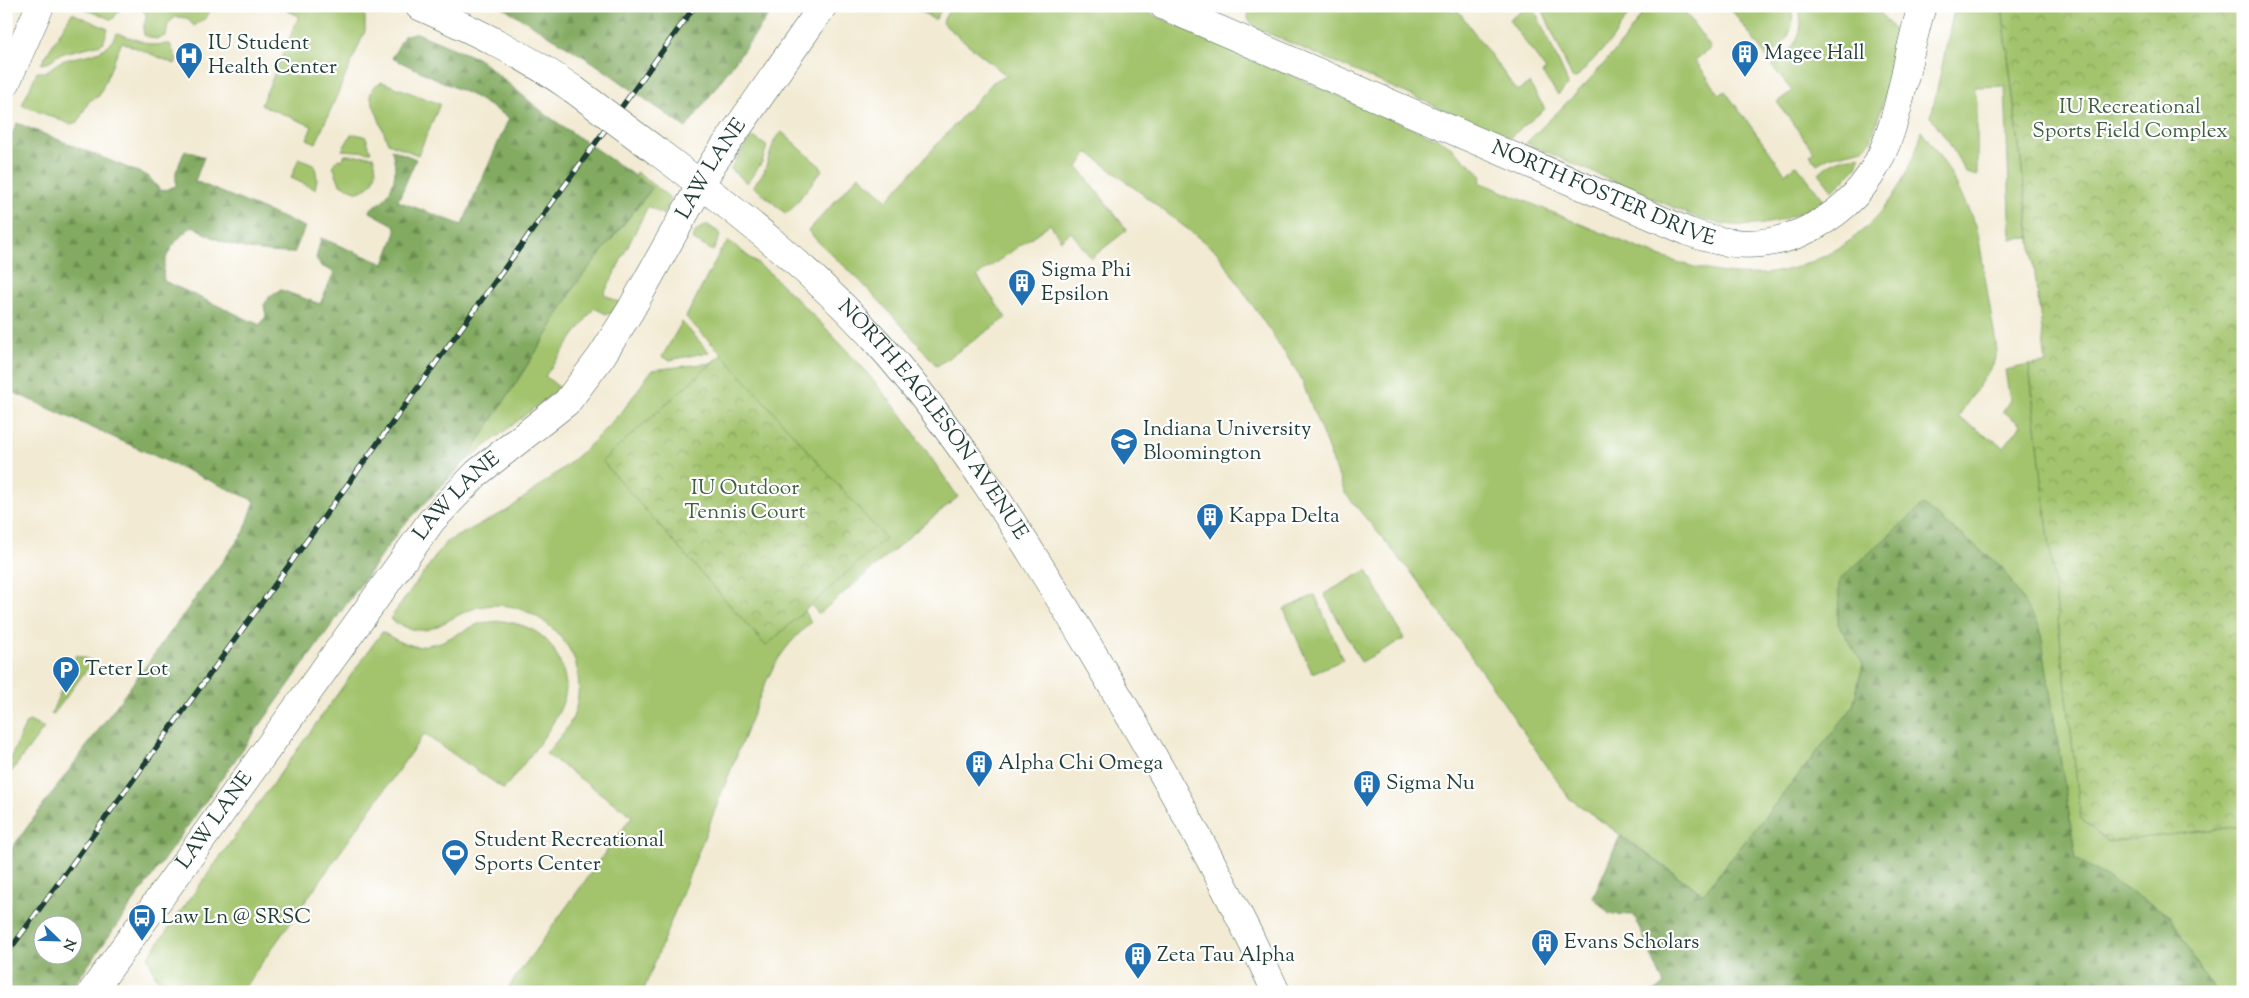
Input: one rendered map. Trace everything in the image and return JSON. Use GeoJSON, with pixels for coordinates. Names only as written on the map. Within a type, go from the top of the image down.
{"type":"FeatureCollection","features":[{"type":"Feature","properties":{"kind":"street"},"geometry":{"type":"LineString","coordinates":[[6,83],[40,6]]}},
{"type":"Feature","properties":{"kind":"street","name":"NORTH EAGLESON AVENUE"},"geometry":{"type":"LineString","coordinates":[[419,6],[501,45],[544,69],[573,89],[700,184],[810,275],[877,342],[928,404],[996,498],[1029,549],[1151,753],[1237,911],[1276,992]]}},
{"type":"Feature","properties":{"kind":"street","name":"LAW LANE"},"geometry":{"type":"LineString","coordinates":[[92,992],[432,520],[478,473],[568,402],[601,357],[630,311],[700,184],[822,6]]}},
{"type":"Feature","properties":{"kind":"street","name":"NORTH FOSTER DRIVE"},"geometry":{"type":"LineString","coordinates":[[1164,6],[1689,232],[1724,244],[1778,240],[1806,230],[1840,209],[1865,183],[1875,168],[1895,121],[1914,32],[1922,6]]}},
{"type":"Feature","properties":{"kind":"green space"},"geometry":{"type":"Polygon","coordinates":[[[76,6],[122,6],[113,19],[110,19],[76,6]]]}},
{"type":"Feature","properties":{"kind":"green space"},"geometry":{"type":"Polygon","coordinates":[[[135,6],[212,6],[207,17],[194,26],[187,18],[175,17],[168,24],[166,36],[155,39],[144,35],[146,15],[145,12],[135,6]]]}},
{"type":"Feature","properties":{"kind":"green space"},"geometry":{"type":"Polygon","coordinates":[[[277,6],[358,6],[365,16],[365,31],[316,143],[307,139],[312,126],[261,105],[299,16],[277,6]]]}},
{"type":"Feature","properties":{"kind":"green space"},"geometry":{"type":"Polygon","coordinates":[[[501,6],[776,6],[686,128],[594,63],[501,6]]]}},
{"type":"Feature","properties":{"kind":"green space"},"geometry":{"type":"Polygon","coordinates":[[[920,6],[943,6],[936,19],[933,19],[918,9],[920,6]]]}},
{"type":"Feature","properties":{"kind":"green space"},"geometry":{"type":"Polygon","coordinates":[[[951,6],[1133,6],[1446,143],[1482,175],[1480,182],[1633,246],[1692,266],[1722,272],[1751,274],[1781,271],[1811,262],[1842,246],[1871,223],[1893,196],[1910,165],[1922,131],[1949,170],[1977,227],[1997,351],[1993,364],[1958,417],[2004,447],[2021,425],[2003,411],[2010,400],[2005,370],[2029,365],[2081,819],[2108,842],[2243,826],[2243,992],[2218,992],[2203,974],[2169,915],[2076,859],[2040,628],[1838,624],[1863,664],[1853,707],[1703,894],[1569,798],[1414,576],[1345,493],[1300,376],[1217,252],[1088,152],[1078,167],[1127,230],[1091,258],[1071,232],[1061,240],[1050,224],[977,276],[1006,318],[937,366],[869,290],[808,231],[859,175],[887,200],[993,82],[1007,76],[942,23],[951,6]]]}},
{"type":"Feature","properties":{"kind":"green space"},"geometry":{"type":"Polygon","coordinates":[[[1249,6],[1447,6],[1452,13],[1457,9],[1517,91],[1529,83],[1545,109],[1509,138],[1256,28],[1248,19],[1249,6]]]}},
{"type":"Feature","properties":{"kind":"green space"},"geometry":{"type":"Polygon","coordinates":[[[1521,6],[1533,6],[1566,78],[1567,86],[1558,95],[1542,73],[1546,70],[1509,20],[1523,10],[1521,6]]]}},
{"type":"Feature","properties":{"kind":"green space"},"geometry":{"type":"Polygon","coordinates":[[[1541,6],[1634,6],[1611,41],[1576,78],[1572,78],[1541,6]]]}},
{"type":"Feature","properties":{"kind":"green space"},"geometry":{"type":"Polygon","coordinates":[[[1647,6],[1681,6],[1711,48],[1695,60],[1720,95],[1725,91],[1785,173],[1797,165],[1824,200],[1809,209],[1765,224],[1734,225],[1717,223],[1700,219],[1526,143],[1575,95],[1606,61],[1621,44],[1647,6]]]}},
{"type":"Feature","properties":{"kind":"green space"},"geometry":{"type":"Polygon","coordinates":[[[1729,6],[1790,6],[1792,22],[1788,36],[1779,48],[1767,58],[1729,6]]]}},
{"type":"Feature","properties":{"kind":"green space"},"geometry":{"type":"Polygon","coordinates":[[[1798,6],[1875,6],[1898,35],[1887,90],[1871,141],[1863,149],[1829,157],[1817,164],[1810,155],[1814,152],[1777,102],[1792,91],[1772,66],[1786,54],[1796,40],[1801,25],[1798,6]]]}},
{"type":"Feature","properties":{"kind":"green space"},"geometry":{"type":"Polygon","coordinates":[[[1955,6],[2002,6],[2030,238],[2011,239],[2005,86],[1974,87],[1977,102],[1977,176],[1966,173],[1948,141],[1931,117],[1955,6]]]}},
{"type":"Feature","properties":{"kind":"green space","name":"IU Recreational Sports Field Complex"},"geometry":{"type":"Polygon","coordinates":[[[2002,6],[2243,6],[2243,826],[2108,842],[2081,819],[2029,365],[2046,363],[2002,6]]]}},
{"type":"Feature","properties":{"kind":"green space"},"geometry":{"type":"Polygon","coordinates":[[[72,13],[108,29],[104,41],[101,44],[60,54],[47,63],[41,64],[72,13]]]}},
{"type":"Feature","properties":{"kind":"green space"},"geometry":{"type":"Polygon","coordinates":[[[117,33],[152,45],[170,44],[177,60],[175,64],[122,42],[99,96],[89,101],[78,122],[70,124],[22,105],[37,72],[45,72],[62,61],[100,51],[112,41],[117,33]]]}},
{"type":"Feature","properties":{"kind":"green space"},"geometry":{"type":"Polygon","coordinates":[[[417,33],[479,59],[545,114],[652,188],[576,284],[548,333],[465,462],[401,528],[69,992],[6,992],[6,856],[244,532],[255,501],[6,389],[6,147],[17,123],[148,176],[161,191],[176,186],[176,172],[185,150],[204,157],[195,181],[305,227],[294,253],[267,252],[229,244],[193,226],[180,237],[170,250],[164,265],[164,281],[260,325],[266,316],[264,305],[270,296],[281,290],[320,304],[334,272],[321,266],[316,259],[321,238],[384,264],[396,232],[394,225],[370,212],[373,207],[386,197],[393,184],[395,170],[391,149],[416,159],[398,201],[462,225],[509,118],[475,97],[392,58],[404,36],[417,33]]]}},
{"type":"Feature","properties":{"kind":"green space"},"geometry":{"type":"Polygon","coordinates":[[[382,82],[440,104],[418,155],[388,143],[370,96],[373,87],[382,82]]]}},
{"type":"Feature","properties":{"kind":"green space"},"geometry":{"type":"Polygon","coordinates":[[[782,132],[823,169],[789,212],[785,213],[753,186],[764,172],[775,139],[782,132]]]}},
{"type":"Feature","properties":{"kind":"green space"},"geometry":{"type":"Polygon","coordinates":[[[356,134],[366,137],[371,152],[342,150],[351,135],[356,134]]]}},
{"type":"Feature","properties":{"kind":"green space"},"geometry":{"type":"Polygon","coordinates":[[[753,137],[767,146],[762,162],[747,183],[730,169],[753,137]]]}},
{"type":"Feature","properties":{"kind":"green space"},"geometry":{"type":"Polygon","coordinates":[[[345,155],[373,156],[376,168],[374,178],[369,186],[358,192],[340,184],[333,166],[338,159],[342,160],[345,155]]]}},
{"type":"Feature","properties":{"kind":"green space"},"geometry":{"type":"Polygon","coordinates":[[[1860,157],[1857,167],[1833,191],[1819,173],[1836,161],[1860,157]]]}},
{"type":"Feature","properties":{"kind":"green space"},"geometry":{"type":"Polygon","coordinates":[[[299,158],[315,165],[317,179],[315,189],[291,178],[299,158]]]}},
{"type":"Feature","properties":{"kind":"green space"},"geometry":{"type":"Polygon","coordinates":[[[636,172],[668,196],[670,201],[664,215],[648,206],[604,294],[620,303],[615,313],[606,314],[594,308],[545,376],[560,388],[465,462],[548,333],[576,284],[652,189],[634,176],[636,172]]]}},
{"type":"Feature","properties":{"kind":"green space"},"geometry":{"type":"Polygon","coordinates":[[[705,225],[721,234],[713,251],[692,239],[696,231],[705,225]]]}},
{"type":"Feature","properties":{"kind":"green space"},"geometry":{"type":"Polygon","coordinates":[[[729,241],[772,275],[862,367],[901,414],[958,497],[819,614],[811,605],[804,611],[811,622],[784,651],[764,686],[643,992],[505,992],[632,816],[546,754],[571,722],[577,702],[578,677],[575,661],[564,641],[542,620],[529,612],[515,607],[500,605],[470,610],[440,625],[423,630],[414,630],[390,619],[446,542],[508,510],[567,465],[591,444],[624,409],[652,370],[711,363],[722,354],[686,317],[721,250],[729,241]]]}},
{"type":"Feature","properties":{"kind":"green space"},"geometry":{"type":"Polygon","coordinates":[[[682,322],[709,352],[670,360],[662,357],[682,322]]]}},
{"type":"Feature","properties":{"kind":"green space","name":"IU Outdoor Tennis Court"},"geometry":{"type":"Polygon","coordinates":[[[722,354],[885,538],[766,646],[602,461],[722,354]]]}},
{"type":"Feature","properties":{"kind":"green space"},"geometry":{"type":"Polygon","coordinates":[[[1923,505],[2002,567],[2040,628],[2076,859],[2169,915],[2203,974],[2218,992],[1653,992],[1664,985],[1634,915],[1609,914],[1593,897],[1620,836],[1703,894],[1853,707],[1863,664],[1838,624],[1839,580],[1923,505]]]}},
{"type":"Feature","properties":{"kind":"green space"},"geometry":{"type":"Polygon","coordinates":[[[1367,570],[1404,639],[1361,662],[1324,594],[1367,570]]]}},
{"type":"Feature","properties":{"kind":"green space"},"geometry":{"type":"Polygon","coordinates":[[[1315,595],[1343,660],[1312,673],[1284,609],[1315,595]]]}},
{"type":"Feature","properties":{"kind":"green space"},"geometry":{"type":"Polygon","coordinates":[[[502,621],[527,627],[547,641],[561,664],[566,689],[564,701],[550,727],[504,789],[424,734],[241,992],[177,992],[156,977],[148,957],[382,632],[400,642],[418,647],[441,642],[480,623],[502,621]]]}},
{"type":"Feature","properties":{"kind":"green space"},"geometry":{"type":"Polygon","coordinates":[[[76,655],[93,661],[53,715],[51,714],[76,655]]]}},
{"type":"Feature","properties":{"kind":"green space"},"geometry":{"type":"Polygon","coordinates":[[[29,721],[44,728],[6,779],[6,769],[26,723],[29,721]]]}},
{"type":"Feature","properties":{"kind":"railway"},"geometry":{"type":"LineString","coordinates":[[6,955],[695,6]]}},
{"type":"Feature","properties":{"kind":"place","name":"Magee Hall"},"geometry":{"type":"Point","coordinates":[1745,78]}},
{"type":"Feature","properties":{"kind":"place","name":"IU Student Health Center"},"geometry":{"type":"Point","coordinates":[189,80]}},
{"type":"Feature","properties":{"kind":"place","name":"Sigma Phi Epsilon"},"geometry":{"type":"Point","coordinates":[1022,307]}},
{"type":"Feature","properties":{"kind":"place","name":"Indiana University Bloomington"},"geometry":{"type":"Point","coordinates":[1124,466]}},
{"type":"Feature","properties":{"kind":"place","name":"Kappa Delta"},"geometry":{"type":"Point","coordinates":[1210,541]}},
{"type":"Feature","properties":{"kind":"place","name":"Teter Lot"},"geometry":{"type":"Point","coordinates":[66,694]}},
{"type":"Feature","properties":{"kind":"place","name":"Alpha Chi Omega"},"geometry":{"type":"Point","coordinates":[979,788]}},
{"type":"Feature","properties":{"kind":"place","name":"Sigma Nu"},"geometry":{"type":"Point","coordinates":[1367,808]}},
{"type":"Feature","properties":{"kind":"place","name":"Student Recreational Sports Center"},"geometry":{"type":"Point","coordinates":[455,877]}},
{"type":"Feature","properties":{"kind":"place","name":"Law Ln @ SRSC"},"geometry":{"type":"Point","coordinates":[142,942]}},
{"type":"Feature","properties":{"kind":"place","name":"Evans Scholars"},"geometry":{"type":"Point","coordinates":[1545,967]}},
{"type":"Feature","properties":{"kind":"place","name":"Zeta Tau Alpha"},"geometry":{"type":"Point","coordinates":[1138,980]}}]}
